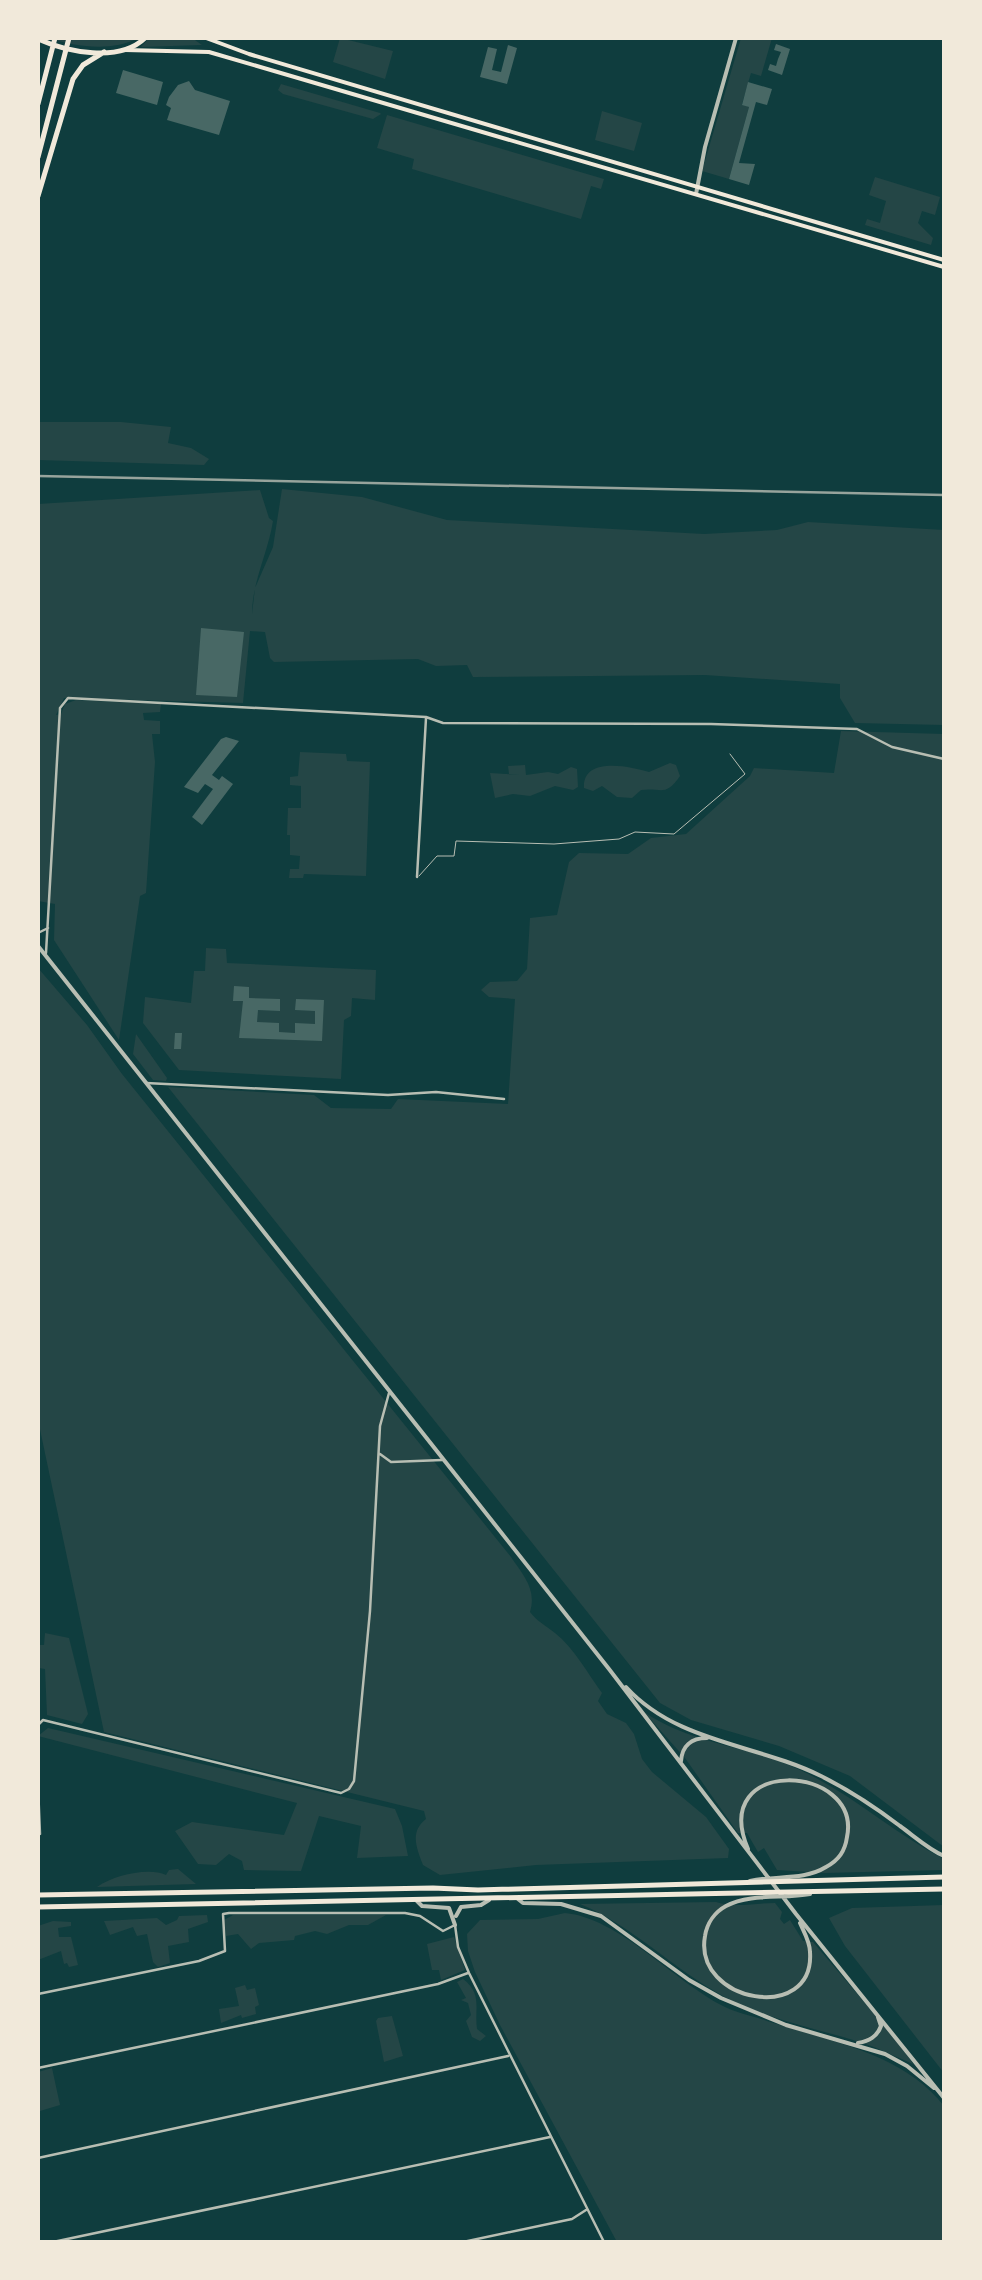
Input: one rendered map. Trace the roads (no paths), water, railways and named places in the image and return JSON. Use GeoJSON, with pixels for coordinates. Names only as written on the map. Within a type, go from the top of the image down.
{"type":"FeatureCollection","features":[{"type":"Feature","properties":{"kind":"main road"},"geometry":{"type":"LineString","coordinates":[[38,104],[54,38]]}},
{"type":"Feature","properties":{"kind":"main road"},"geometry":{"type":"LineString","coordinates":[[38,158],[69,38]]}},
{"type":"Feature","properties":{"kind":"main road"},"geometry":{"type":"LineString","coordinates":[[124,50],[145,38]]}},
{"type":"Feature","properties":{"kind":"main road"},"geometry":{"type":"LineString","coordinates":[[206,38],[255,56],[944,260]]}},
{"type":"Feature","properties":{"kind":"main road"},"geometry":{"type":"LineString","coordinates":[[38,39],[63,48],[104,52],[209,52],[944,267]]}},
{"type":"Feature","properties":{"kind":"main road"},"geometry":{"type":"LineString","coordinates":[[38,196],[73,79],[84,65],[104,52]]}},
{"type":"Feature","properties":{"kind":"main road"},"geometry":{"type":"LineString","coordinates":[[38,1895],[478,1890],[944,1878]]}},
{"type":"Feature","properties":{"kind":"main road"},"geometry":{"type":"LineString","coordinates":[[38,1906],[944,1889]]}},
{"type":"Feature","properties":{"kind":"street"},"geometry":{"type":"LineString","coordinates":[[696,194],[736,38]]}},
{"type":"Feature","properties":{"kind":"street"},"geometry":{"type":"LineString","coordinates":[[48,958],[45,948],[60,708],[66,699],[426,717],[447,724],[712,724],[857,729],[892,747],[944,759]]}},
{"type":"Feature","properties":{"kind":"street"},"geometry":{"type":"LineString","coordinates":[[418,877],[426,717]]}},
{"type":"Feature","properties":{"kind":"street"},"geometry":{"type":"LineString","coordinates":[[38,934],[48,927]]}},
{"type":"Feature","properties":{"kind":"street"},"geometry":{"type":"LineString","coordinates":[[38,946],[943,2096]]}},
{"type":"Feature","properties":{"kind":"street"},"geometry":{"type":"LineString","coordinates":[[144,1083],[388,1095],[436,1092],[504,1099]]}},
{"type":"Feature","properties":{"kind":"street"},"geometry":{"type":"LineString","coordinates":[[38,1724],[43,1720],[341,1793],[349,1789],[354,1781],[370,1610],[382,1412],[389,1392]]}},
{"type":"Feature","properties":{"kind":"street"},"geometry":{"type":"LineString","coordinates":[[379,1452],[392,1462],[442,1460]]}},
{"type":"Feature","properties":{"kind":"street"},"geometry":{"type":"LineString","coordinates":[[609,1669],[643,1706],[712,1739],[776,1757],[823,1776],[944,1856]]}},
{"type":"Feature","properties":{"kind":"street"},"geometry":{"type":"LineString","coordinates":[[681,1763],[682,1750],[688,1742],[712,1739]]}},
{"type":"Feature","properties":{"kind":"street"},"geometry":{"type":"LineString","coordinates":[[749,1881],[794,1877],[828,1866],[844,1850],[848,1819],[832,1796],[814,1784],[795,1779],[774,1780],[750,1796],[742,1814],[744,1840],[752,1858]]}},
{"type":"Feature","properties":{"kind":"street"},"geometry":{"type":"LineString","coordinates":[[38,1786],[38,1834]]}},
{"type":"Feature","properties":{"kind":"street"},"geometry":{"type":"LineString","coordinates":[[796,1914],[810,1947],[810,1960],[804,1977],[790,1991],[772,1998],[751,1996],[732,1989],[711,1969],[704,1953],[705,1933],[723,1908],[746,1900],[811,1894]]}},
{"type":"Feature","properties":{"kind":"street"},"geometry":{"type":"LineString","coordinates":[[517,1898],[523,1903],[561,1904],[601,1916],[689,1980],[721,1998],[786,2026],[853,2044],[907,2066],[943,2096]]}},
{"type":"Feature","properties":{"kind":"street"},"geometry":{"type":"LineString","coordinates":[[38,1994],[199,1961],[225,1951],[223,1914],[405,1913],[420,1916],[444,1931],[455,1925],[460,1907],[489,1900]]}},
{"type":"Feature","properties":{"kind":"street"},"geometry":{"type":"LineString","coordinates":[[417,1901],[422,1906],[449,1908],[458,1947],[469,1972],[604,2242]]}},
{"type":"Feature","properties":{"kind":"street"},"geometry":{"type":"LineString","coordinates":[[38,2068],[438,1984],[469,1972]]}},
{"type":"Feature","properties":{"kind":"street"},"geometry":{"type":"LineString","coordinates":[[853,2044],[871,2039],[879,2032],[881,2026],[875,2010]]}},
{"type":"Feature","properties":{"kind":"street"},"geometry":{"type":"LineString","coordinates":[[38,2158],[509,2056]]}},
{"type":"Feature","properties":{"kind":"street"},"geometry":{"type":"LineString","coordinates":[[52,2242],[551,2137]]}},
{"type":"Feature","properties":{"kind":"street"},"geometry":{"type":"LineString","coordinates":[[463,2242],[572,2219],[587,2210]]}},
{"type":"Feature","properties":{"kind":"lane"},"geometry":{"type":"LineString","coordinates":[[418,877],[438,856],[454,856],[456,841],[554,844],[619,838],[635,832],[674,834],[744,774],[730,754]]}},
{"type":"Feature","properties":{"kind":"railway"},"geometry":{"type":"LineString","coordinates":[[38,476],[944,495]]}}]}
